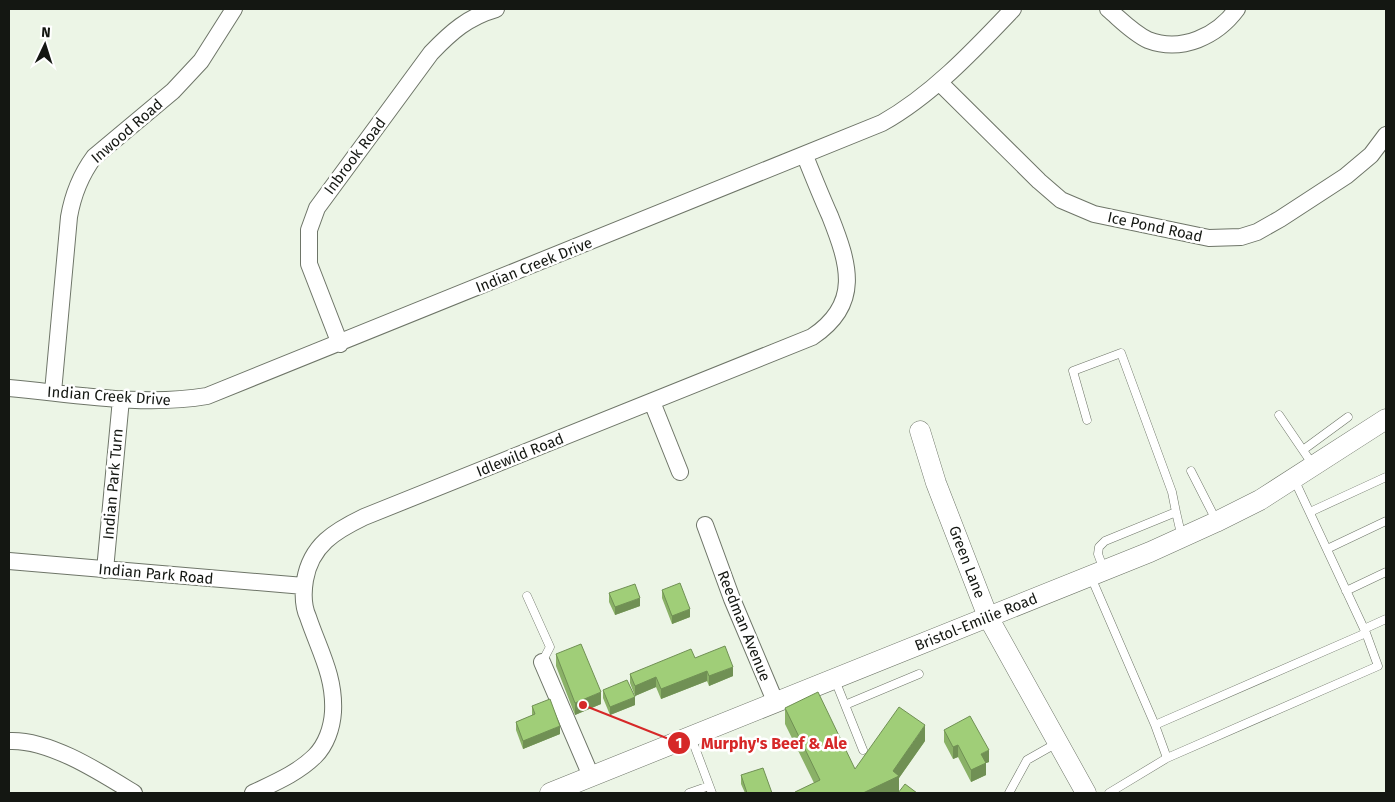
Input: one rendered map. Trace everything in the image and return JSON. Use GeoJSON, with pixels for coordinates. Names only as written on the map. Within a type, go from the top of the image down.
{"type":"FeatureCollection","features":[{"type":"Feature","properties":{"kind":"street","name":"Inwood Road"},"geometry":{"type":"LineString","coordinates":[[53,392],[69,217],[74,192],[85,169],[104,147],[173,91],[201,62],[234,9]]}},
{"type":"Feature","properties":{"kind":"street","name":"Inbrook Road"},"geometry":{"type":"LineString","coordinates":[[340,344],[309,264],[309,230],[317,208],[431,53],[451,31],[463,22],[496,9]]}},
{"type":"Feature","properties":{"kind":"street"},"geometry":{"type":"LineString","coordinates":[[1108,9],[1135,32],[1147,39],[1172,44],[1187,43],[1204,38],[1220,28],[1237,9]]}},
{"type":"Feature","properties":{"kind":"street","name":"Indian Creek Drive"},"geometry":{"type":"LineString","coordinates":[[9,388],[121,399],[180,400],[207,396],[805,156],[882,123],[904,111],[939,82],[1010,10]]}},
{"type":"Feature","properties":{"kind":"street","name":"Ice Pond Road"},"geometry":{"type":"LineString","coordinates":[[939,82],[1039,181],[1061,200],[1094,214],[1210,238],[1241,237],[1258,232],[1346,176],[1371,155],[1386,135]]}},
{"type":"Feature","properties":{"kind":"street","name":"Idlewild Road"},"geometry":{"type":"LineString","coordinates":[[253,793],[294,772],[314,757],[330,731],[333,708],[332,683],[324,655],[307,616],[304,586],[306,572],[314,552],[323,541],[340,528],[812,337],[832,321],[847,293],[847,266],[840,243],[805,156]]}},
{"type":"Feature","properties":{"kind":"street","name":"Indian Park Turn"},"geometry":{"type":"LineString","coordinates":[[105,570],[121,399]]}},
{"type":"Feature","properties":{"kind":"street"},"geometry":{"type":"LineString","coordinates":[[652,402],[680,472]]}},
{"type":"Feature","properties":{"kind":"street","name":"Bristol-Emilie Road"},"geometry":{"type":"LineString","coordinates":[[550,793],[1182,538],[1216,522],[1294,479],[1386,419]]}},
{"type":"Feature","properties":{"kind":"street","name":"Green Lane"},"geometry":{"type":"LineString","coordinates":[[920,430],[936,483],[988,616],[1086,793]]}},
{"type":"Feature","properties":{"kind":"street","name":"Reedman Avenue"},"geometry":{"type":"LineString","coordinates":[[705,525],[775,701]]}},
{"type":"Feature","properties":{"kind":"street","name":"Indian Park Road"},"geometry":{"type":"LineString","coordinates":[[9,561],[304,586]]}},
{"type":"Feature","properties":{"kind":"street"},"geometry":{"type":"LineString","coordinates":[[542,662],[591,776]]}},
{"type":"Feature","properties":{"kind":"street"},"geometry":{"type":"LineString","coordinates":[[9,742],[35,744],[75,760],[134,793]]}},
{"type":"Feature","properties":{"kind":"lane"},"geometry":{"type":"LineString","coordinates":[[1087,420],[1074,371],[1121,353],[1172,492],[1182,538]]}},
{"type":"Feature","properties":{"kind":"lane"},"geometry":{"type":"LineString","coordinates":[[1279,415],[1314,466]]}},
{"type":"Feature","properties":{"kind":"lane"},"geometry":{"type":"LineString","coordinates":[[1303,450],[1348,417]]}},
{"type":"Feature","properties":{"kind":"lane"},"geometry":{"type":"LineString","coordinates":[[1191,471],[1216,522]]}},
{"type":"Feature","properties":{"kind":"lane"},"geometry":{"type":"LineString","coordinates":[[1310,512],[1386,477]]}},
{"type":"Feature","properties":{"kind":"lane"},"geometry":{"type":"LineString","coordinates":[[1109,793],[1167,758],[1378,666],[1365,631],[1294,479]]}},
{"type":"Feature","properties":{"kind":"lane"},"geometry":{"type":"LineString","coordinates":[[1167,758],[1097,573],[1099,547],[1105,541],[1176,512]]}},
{"type":"Feature","properties":{"kind":"lane"},"geometry":{"type":"LineString","coordinates":[[1327,549],[1386,521]]}},
{"type":"Feature","properties":{"kind":"lane"},"geometry":{"type":"LineString","coordinates":[[1346,591],[1386,572]]}},
{"type":"Feature","properties":{"kind":"lane"},"geometry":{"type":"LineString","coordinates":[[527,596],[550,647],[542,662]]}},
{"type":"Feature","properties":{"kind":"lane"},"geometry":{"type":"LineString","coordinates":[[1155,725],[1365,631],[1386,619]]}},
{"type":"Feature","properties":{"kind":"lane"},"geometry":{"type":"LineString","coordinates":[[845,705],[918,674]]}},
{"type":"Feature","properties":{"kind":"lane"},"geometry":{"type":"LineString","coordinates":[[834,678],[863,750]]}},
{"type":"Feature","properties":{"kind":"lane"},"geometry":{"type":"LineString","coordinates":[[689,793],[711,790],[690,736]]}},
{"type":"Feature","properties":{"kind":"lane"},"geometry":{"type":"LineString","coordinates":[[1010,793],[1027,760],[1059,742]]}},
{"type":"Feature","properties":{"kind":"building"},"geometry":{"type":"Polygon","coordinates":[[[680,583],[690,609],[672,616],[662,590],[680,583]]]}},
{"type":"Feature","properties":{"kind":"building"},"geometry":{"type":"Polygon","coordinates":[[[635,584],[640,598],[615,607],[609,593],[635,584]]]}},
{"type":"Feature","properties":{"kind":"building"},"geometry":{"type":"Polygon","coordinates":[[[581,644],[601,692],[575,703],[556,654],[581,644]]]}},
{"type":"Feature","properties":{"kind":"building"},"geometry":{"type":"Polygon","coordinates":[[[725,646],[733,667],[709,676],[707,671],[661,689],[656,677],[635,686],[630,674],[691,649],[695,658],[725,646]]]}},
{"type":"Feature","properties":{"kind":"building"},"geometry":{"type":"Polygon","coordinates":[[[627,680],[635,697],[610,707],[603,690],[627,680]]]}},
{"type":"Feature","properties":{"kind":"building"},"geometry":{"type":"Polygon","coordinates":[[[818,692],[855,769],[899,707],[925,725],[893,771],[899,776],[863,793],[795,792],[820,780],[785,708],[818,692]]]}},
{"type":"Feature","properties":{"kind":"building"},"geometry":{"type":"Polygon","coordinates":[[[550,699],[560,726],[523,741],[516,722],[535,714],[532,706],[550,699]]]}},
{"type":"Feature","properties":{"kind":"building"},"geometry":{"type":"Polygon","coordinates":[[[970,716],[989,750],[981,754],[986,763],[971,770],[958,745],[953,747],[944,730],[970,716]]]}},
{"type":"Feature","properties":{"kind":"building"},"geometry":{"type":"Polygon","coordinates":[[[763,768],[772,793],[747,793],[741,775],[763,768]]]}},
{"type":"Feature","properties":{"kind":"building"},"geometry":{"type":"Polygon","coordinates":[[[905,784],[917,793],[898,793],[905,784]]]}},
{"type":"Feature","properties":{"kind":"place","name":"Murphy's Beef & Ale"},"geometry":{"type":"Point","coordinates":[583,705]}}]}
